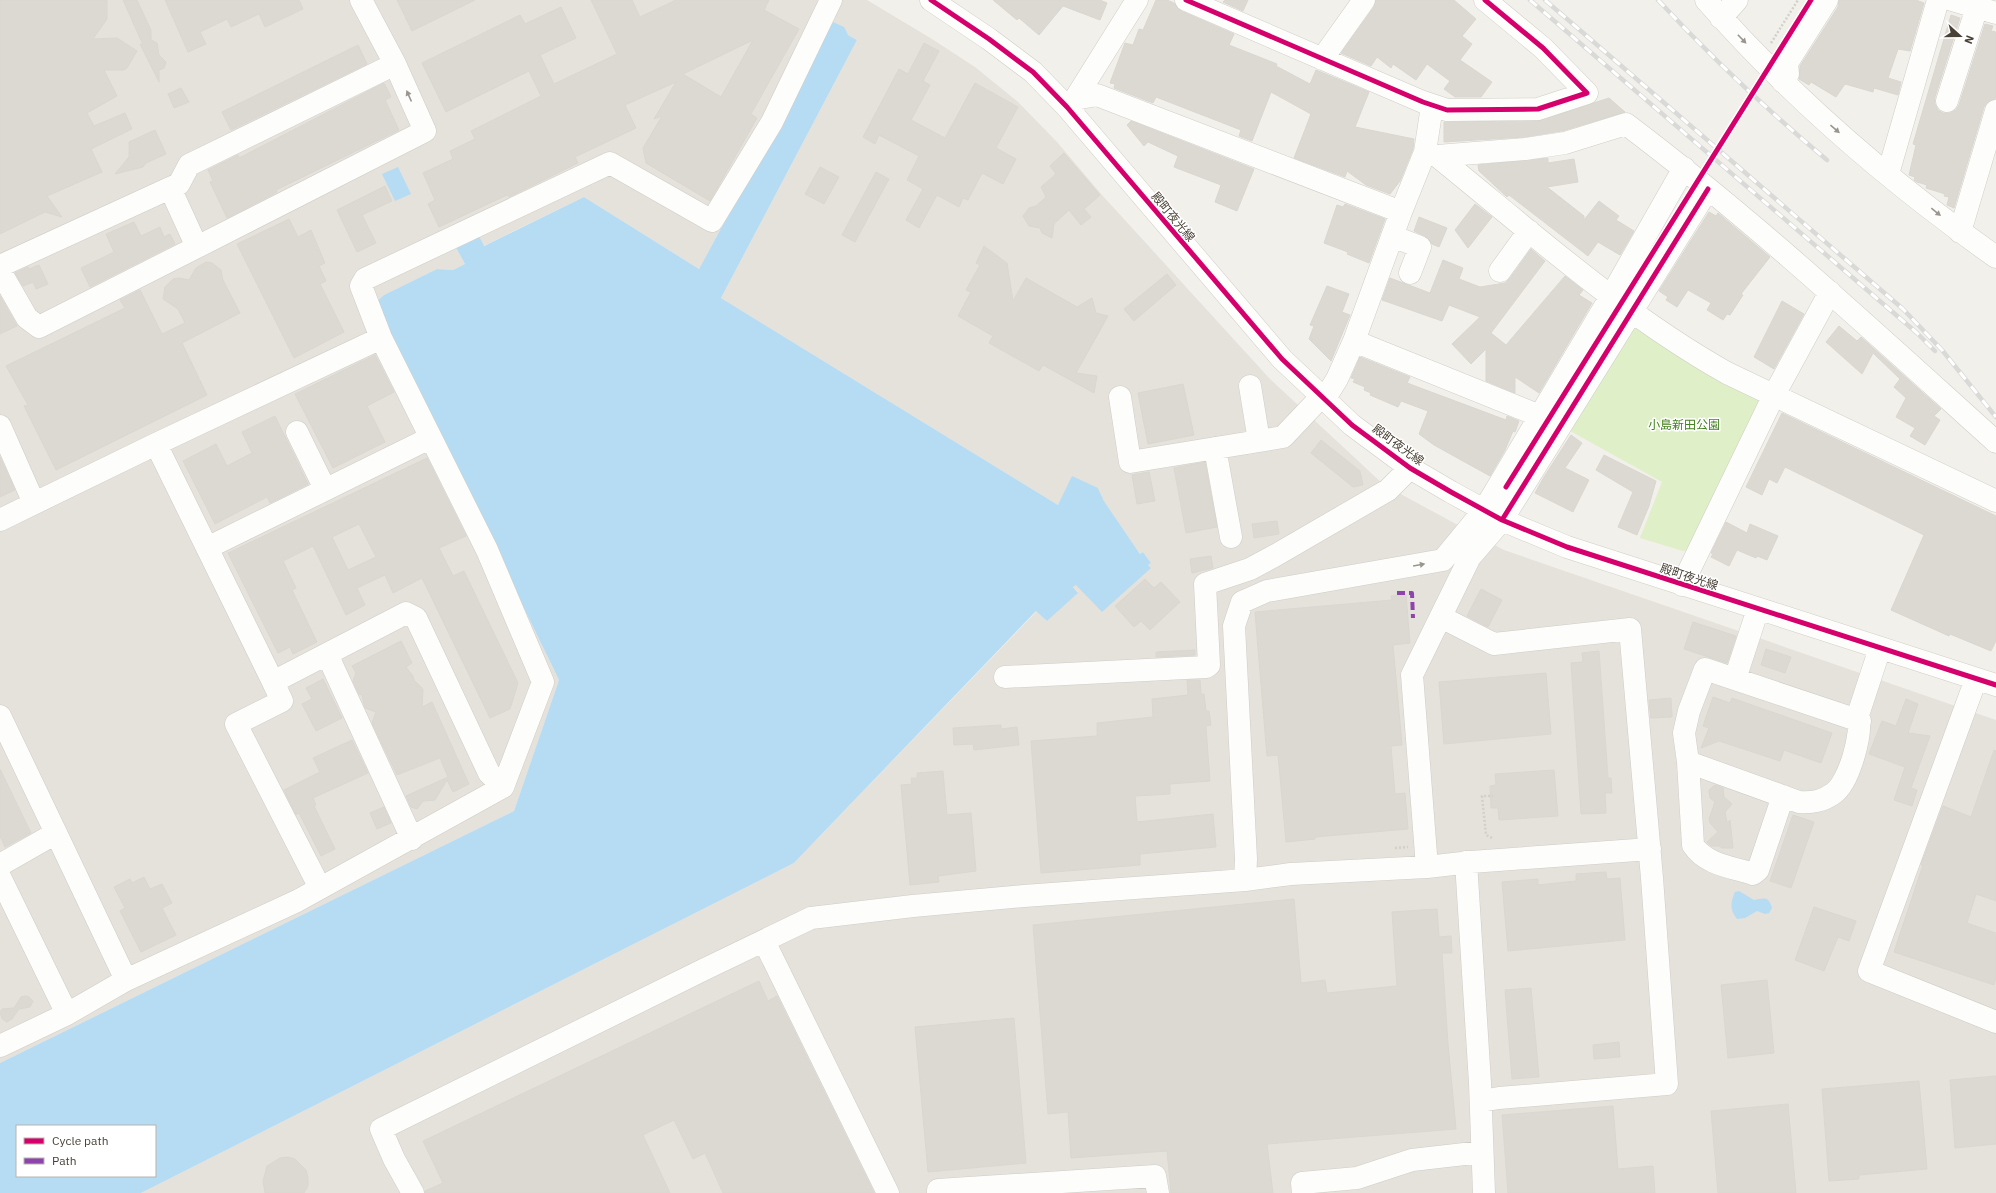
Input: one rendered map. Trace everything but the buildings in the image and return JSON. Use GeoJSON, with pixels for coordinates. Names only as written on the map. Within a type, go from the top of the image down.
{"type":"FeatureCollection","features":[{"type":"Feature","properties":{"kind":"street"},"geometry":{"type":"LineString","coordinates":[[0,271],[27,318],[39,327],[426,131],[395,64],[361,0]]}},
{"type":"Feature","properties":{"kind":"street"},"geometry":{"type":"LineString","coordinates":[[0,1046],[67,1014],[126,980],[320,888],[503,787],[543,682],[487,550],[430,438],[382,338],[361,286],[365,279],[526,201],[610,163],[712,221],[772,122],[831,0]]}},
{"type":"Feature","properties":{"kind":"street","name":"殿町夜光線"},"geometry":{"type":"LineString","coordinates":[[931,0],[989,39],[1071,103],[1272,347],[1322,398],[1352,425],[1410,468],[1493,515],[1567,547],[1986,682]]}},
{"type":"Feature","properties":{"kind":"street"},"geometry":{"type":"LineString","coordinates":[[1186,0],[1432,106],[1447,110],[1538,109],[1587,93],[1543,48],[1485,0]]}},
{"type":"Feature","properties":{"kind":"street"},"geometry":{"type":"LineString","coordinates":[[1322,59],[1364,0]]}},
{"type":"Feature","properties":{"kind":"street"},"geometry":{"type":"LineString","coordinates":[[1706,0],[1721,18],[1783,82],[1888,174],[1960,232],[1996,257]]}},
{"type":"Feature","properties":{"kind":"street"},"geometry":{"type":"LineString","coordinates":[[1721,18],[1737,0]]}},
{"type":"Feature","properties":{"kind":"street"},"geometry":{"type":"LineString","coordinates":[[1783,82],[1788,74],[1787,63],[1827,0]]}},
{"type":"Feature","properties":{"kind":"street"},"geometry":{"type":"LineString","coordinates":[[1888,174],[1938,0]]}},
{"type":"Feature","properties":{"kind":"street"},"geometry":{"type":"LineString","coordinates":[[1947,101],[1986,10],[1952,0]]}},
{"type":"Feature","properties":{"kind":"street"},"geometry":{"type":"LineString","coordinates":[[1071,103],[1133,1]]}},
{"type":"Feature","properties":{"kind":"street"},"geometry":{"type":"LineString","coordinates":[[0,266],[179,184],[189,166],[395,64]]}},
{"type":"Feature","properties":{"kind":"street"},"geometry":{"type":"LineString","coordinates":[[1071,103],[1096,95],[1401,212]]}},
{"type":"Feature","properties":{"kind":"street"},"geometry":{"type":"LineString","coordinates":[[1120,397],[1130,462],[1283,437],[1322,398],[1337,379],[1354,341],[1401,212],[1431,154],[1432,106]]}},
{"type":"Feature","properties":{"kind":"street"},"geometry":{"type":"LineString","coordinates":[[1960,232],[1996,111]]}},
{"type":"Feature","properties":{"kind":"street"},"geometry":{"type":"LineString","coordinates":[[1431,154],[1495,152],[1565,143],[1626,124],[1684,168],[1830,292],[1996,442]]}},
{"type":"Feature","properties":{"kind":"street"},"geometry":{"type":"LineString","coordinates":[[1431,154],[1612,296],[1696,356],[1727,373],[1996,501]]}},
{"type":"Feature","properties":{"kind":"street"},"geometry":{"type":"LineString","coordinates":[[1428,867],[1412,675],[1470,557],[1493,515],[1540,416],[1612,296],[1684,168]]}},
{"type":"Feature","properties":{"kind":"street"},"geometry":{"type":"LineString","coordinates":[[170,188],[198,247]]}},
{"type":"Feature","properties":{"kind":"street"},"geometry":{"type":"LineString","coordinates":[[1245,880],[1246,859],[1234,626],[1242,602],[1267,591],[1443,560],[1493,515],[1632,311],[1708,189]]}},
{"type":"Feature","properties":{"kind":"street"},"geometry":{"type":"LineString","coordinates":[[1500,271],[1529,231]]}},
{"type":"Feature","properties":{"kind":"street"},"geometry":{"type":"LineString","coordinates":[[1392,236],[1420,247],[1410,273]]}},
{"type":"Feature","properties":{"kind":"street"},"geometry":{"type":"LineString","coordinates":[[1682,585],[1774,395],[1830,292]]}},
{"type":"Feature","properties":{"kind":"street"},"geometry":{"type":"LineString","coordinates":[[0,520],[156,444],[382,338]]}},
{"type":"Feature","properties":{"kind":"street"},"geometry":{"type":"LineString","coordinates":[[1354,341],[1540,416]]}},
{"type":"Feature","properties":{"kind":"street"},"geometry":{"type":"LineString","coordinates":[[1250,386],[1259,441]]}},
{"type":"Feature","properties":{"kind":"street"},"geometry":{"type":"LineString","coordinates":[[0,426],[34,503]]}},
{"type":"Feature","properties":{"kind":"street"},"geometry":{"type":"LineString","coordinates":[[297,432],[326,490]]}},
{"type":"Feature","properties":{"kind":"street"},"geometry":{"type":"LineString","coordinates":[[207,548],[430,438]]}},
{"type":"Feature","properties":{"kind":"street"},"geometry":{"type":"LineString","coordinates":[[156,444],[282,701],[236,724],[320,888]]}},
{"type":"Feature","properties":{"kind":"street"},"geometry":{"type":"LineString","coordinates":[[1215,448],[1231,537]]}},
{"type":"Feature","properties":{"kind":"street"},"geometry":{"type":"LineString","coordinates":[[1005,677],[1206,667],[1209,665],[1205,584],[1250,569],[1276,555],[1388,490],[1410,468]]}},
{"type":"Feature","properties":{"kind":"street"},"geometry":{"type":"LineString","coordinates":[[1735,679],[1758,609]]}},
{"type":"Feature","properties":{"kind":"street"},"geometry":{"type":"LineString","coordinates":[[273,682],[406,613],[416,618],[488,773],[503,787]]}},
{"type":"Feature","properties":{"kind":"street"},"geometry":{"type":"LineString","coordinates":[[1441,617],[1494,644],[1630,629],[1650,850],[1666,1084],[1481,1101]]}},
{"type":"Feature","properties":{"kind":"street"},"geometry":{"type":"LineString","coordinates":[[1688,762],[1800,802],[1814,803],[1836,792],[1842,783],[1856,748],[1859,737],[1860,721],[1858,715],[1880,648]]}},
{"type":"Feature","properties":{"kind":"street"},"geometry":{"type":"LineString","coordinates":[[327,654],[412,838]]}},
{"type":"Feature","properties":{"kind":"street"},"geometry":{"type":"LineString","coordinates":[[1783,796],[1758,870],[1753,874],[1707,860],[1699,854],[1693,846],[1688,762],[1684,733],[1689,711],[1705,669],[1860,721]]}},
{"type":"Feature","properties":{"kind":"street"},"geometry":{"type":"LineString","coordinates":[[1986,682],[1869,971],[1996,1022]]}},
{"type":"Feature","properties":{"kind":"street"},"geometry":{"type":"LineString","coordinates":[[0,716],[126,980]]}},
{"type":"Feature","properties":{"kind":"street"},"geometry":{"type":"LineString","coordinates":[[0,865],[56,833]]}},
{"type":"Feature","properties":{"kind":"street"},"geometry":{"type":"LineString","coordinates":[[413,1193],[381,1129],[811,918],[912,906],[1245,880],[1291,874],[1428,867],[1466,862],[1650,850]]}},
{"type":"Feature","properties":{"kind":"street"},"geometry":{"type":"LineString","coordinates":[[1466,862],[1481,1101],[1484,1193]]}},
{"type":"Feature","properties":{"kind":"street"},"geometry":{"type":"LineString","coordinates":[[0,877],[67,1014]]}},
{"type":"Feature","properties":{"kind":"street"},"geometry":{"type":"LineString","coordinates":[[764,941],[888,1193]]}},
{"type":"Feature","properties":{"kind":"street"},"geometry":{"type":"LineString","coordinates":[[1303,1193],[1302,1183],[1357,1178],[1412,1160],[1482,1152]]}},
{"type":"Feature","properties":{"kind":"street"},"geometry":{"type":"LineString","coordinates":[[938,1193],[938,1190],[1155,1176],[1158,1193]]}},
{"type":"Feature","properties":{"kind":"path"},"geometry":{"type":"LineString","coordinates":[[1769,47],[1798,0]]}},
{"type":"Feature","properties":{"kind":"path"},"geometry":{"type":"LineString","coordinates":[[1492,838],[1486,835],[1482,796],[1493,796]]}},
{"type":"Feature","properties":{"kind":"shaded area"},"geometry":{"type":"Polygon","coordinates":[[[0,0],[867,0],[975,67],[1018,102],[1057,142],[1102,195],[1270,379],[1384,485],[1504,550],[1996,720],[1996,1193],[141,1193],[794,863],[1037,611],[1047,621],[1078,592],[1073,587],[1076,584],[1151,568],[1148,565],[1151,563],[1143,552],[1140,554],[1104,501],[1098,488],[1058,505],[721,298],[857,40],[848,35],[833,22],[699,269],[584,197],[483,246],[454,244],[465,264],[453,270],[437,269],[384,295],[375,303],[559,680],[514,811],[0,1063],[0,0]]]}},
{"type":"Feature","properties":{"kind":"green space","name":"小島新田公園"},"geometry":{"type":"Polygon","coordinates":[[[1632,319],[1761,395],[1765,404],[1690,550],[1683,551],[1640,538],[1662,482],[1565,428],[1632,319]]]}},
{"type":"Feature","properties":{"kind":"water"},"geometry":{"type":"Polygon","coordinates":[[[833,22],[844,27],[848,35],[857,40],[721,298],[1058,505],[1072,476],[1098,488],[1104,501],[1140,554],[1143,552],[1151,563],[1148,565],[1151,568],[1102,612],[1076,585],[1073,587],[1078,593],[1047,621],[1036,611],[794,863],[141,1193],[0,1193],[0,1063],[514,811],[559,680],[375,303],[384,295],[437,269],[453,270],[465,264],[454,244],[477,232],[484,246],[584,197],[699,269],[833,22]]]}},
{"type":"Feature","properties":{"kind":"water"},"geometry":{"type":"Polygon","coordinates":[[[398,167],[411,194],[395,201],[382,174],[398,167]]]}},
{"type":"Feature","properties":{"kind":"water"},"geometry":{"type":"Polygon","coordinates":[[[1739,891],[1754,900],[1763,898],[1768,900],[1772,908],[1769,913],[1765,914],[1757,911],[1745,918],[1737,919],[1732,910],[1732,899],[1735,892],[1739,891]]]}},
{"type":"Feature","properties":{"kind":"railway"},"geometry":{"type":"LineString","coordinates":[[1530,0],[1917,333],[1935,351]]}},
{"type":"Feature","properties":{"kind":"railway"},"geometry":{"type":"LineString","coordinates":[[1545,0],[1903,309],[1942,350],[1996,417]]}},
{"type":"Feature","properties":{"kind":"railway"},"geometry":{"type":"LineString","coordinates":[[1658,0],[1740,83],[1827,160]]}},
{"type":"Feature","properties":{"kind":"marked path"},"geometry":{"type":"LineString","coordinates":[[1397,593],[1412,593],[1413,618]]}},
{"type":"Feature","properties":{"kind":"cycle path"},"geometry":{"type":"LineString","coordinates":[[931,0],[989,39],[1033,72],[1067,107],[1282,359],[1352,425],[1410,468],[1502,520],[1567,547],[1996,685]]}},
{"type":"Feature","properties":{"kind":"cycle path"},"geometry":{"type":"LineString","coordinates":[[1186,0],[1423,102],[1447,110],[1538,109],[1587,93],[1543,48],[1485,0]]}},
{"type":"Feature","properties":{"kind":"cycle path"},"geometry":{"type":"LineString","coordinates":[[1506,487],[1811,0]]}},
{"type":"Feature","properties":{"kind":"cycle path"},"geometry":{"type":"LineString","coordinates":[[1502,520],[1708,189]]}}]}
